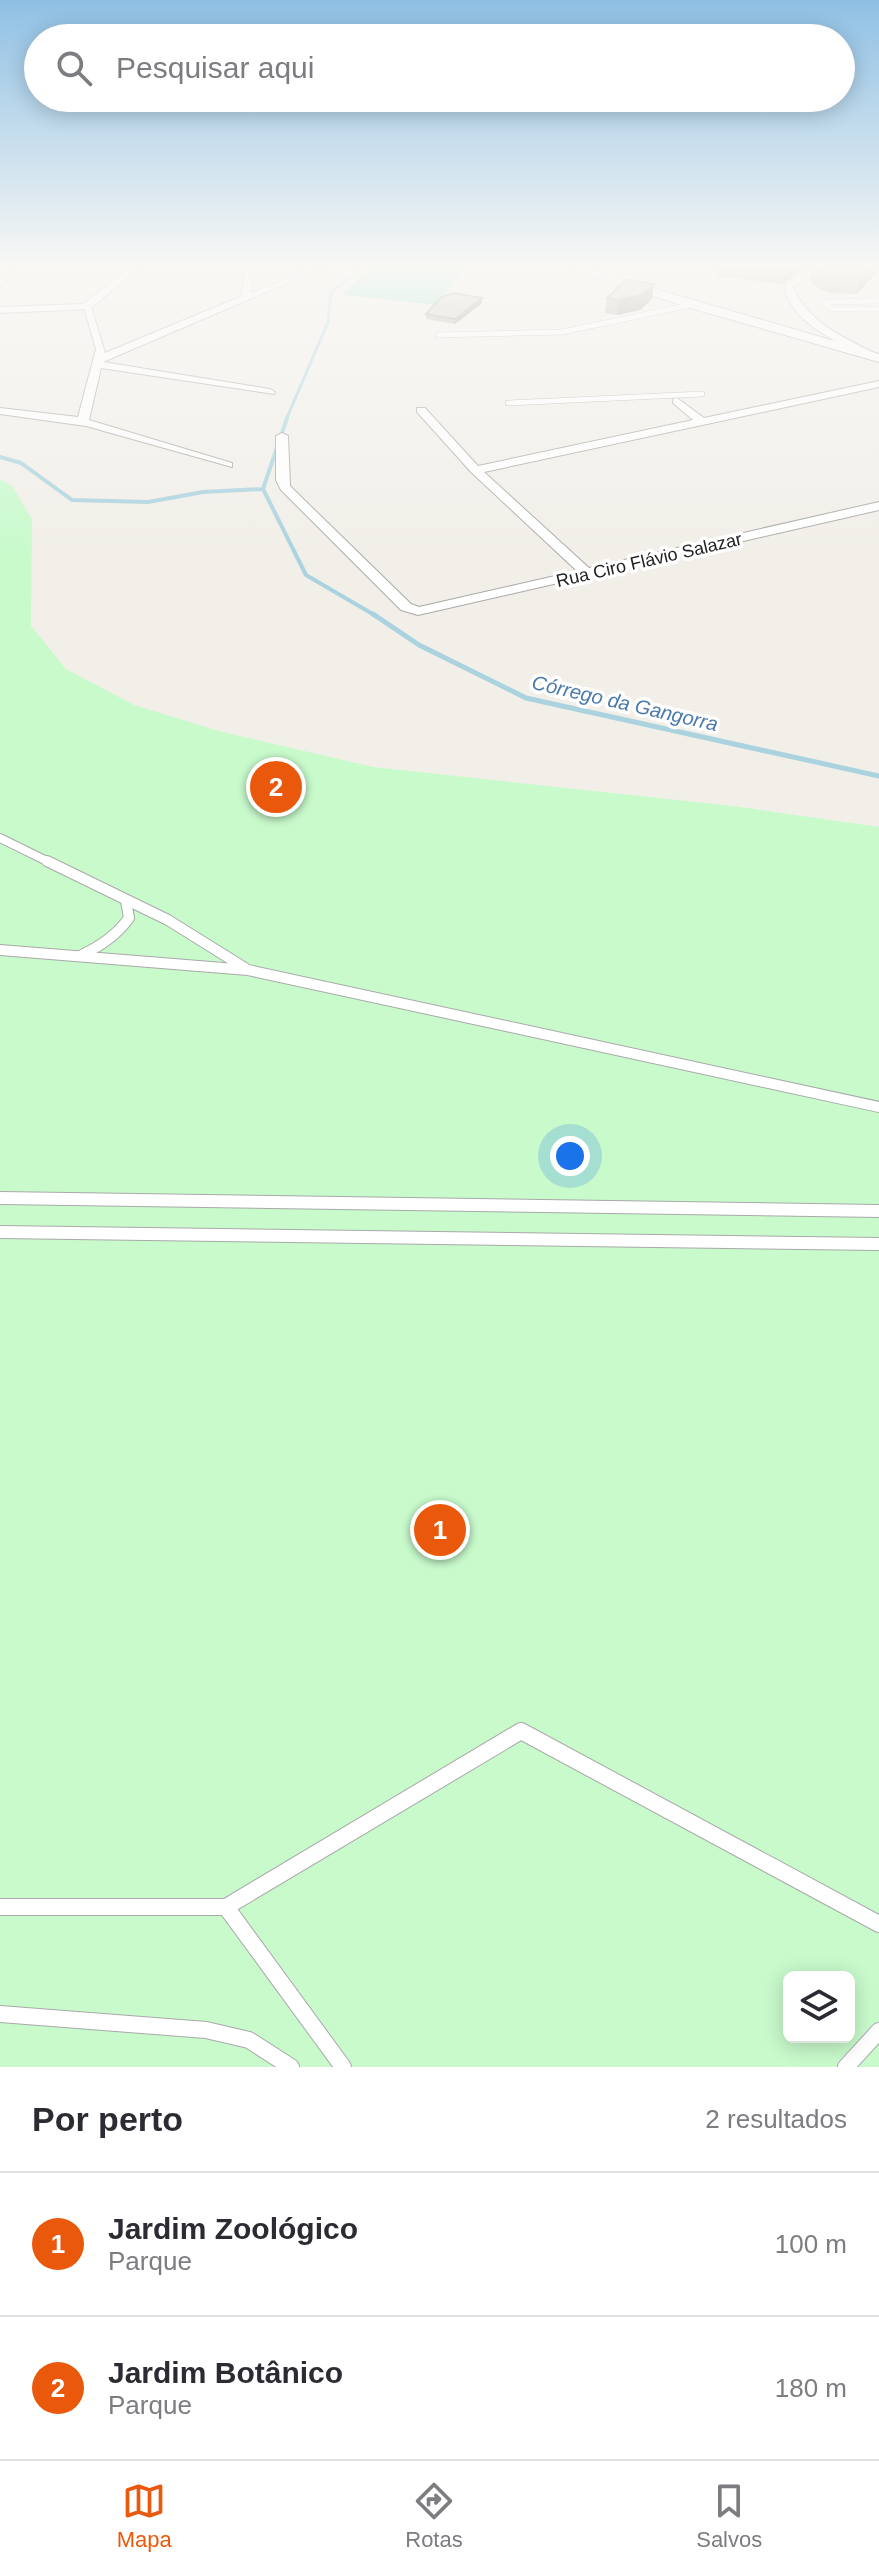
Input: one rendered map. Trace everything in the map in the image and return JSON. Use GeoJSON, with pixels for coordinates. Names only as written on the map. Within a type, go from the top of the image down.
{"type":"FeatureCollection","features":[{"type":"Feature","properties":{"kind":"street"},"geometry":{"type":"LineString","coordinates":[[83,420],[97,362],[270,392]]}},
{"type":"Feature","properties":{"kind":"street"},"geometry":{"type":"LineString","coordinates":[[475,470],[879,384]]}},
{"type":"Feature","properties":{"kind":"street"},"geometry":{"type":"LineString","coordinates":[[674,398],[701,421]]}},
{"type":"Feature","properties":{"kind":"street"},"geometry":{"type":"LineString","coordinates":[[421,410],[475,470],[589,575]]}},
{"type":"Feature","properties":{"kind":"street"},"geometry":{"type":"LineString","coordinates":[[0,411],[48,413],[83,420],[228,465]]}},
{"type":"Feature","properties":{"kind":"street","name":"Rua Ciro Flávio Salazar"},"geometry":{"type":"LineString","coordinates":[[282,436],[282,480],[285,487],[406,607],[418,611],[589,575],[879,506]]}},
{"type":"Feature","properties":{"kind":"lane"},"geometry":{"type":"LineString","coordinates":[[508,403],[674,398],[702,394]]}},
{"type":"Feature","properties":{"kind":"lane"},"geometry":{"type":"LineString","coordinates":[[0,838],[168,920],[248,970]]}},
{"type":"Feature","properties":{"kind":"lane"},"geometry":{"type":"LineString","coordinates":[[79,956],[103,945],[121,930],[129,918],[126,901]]}},
{"type":"Feature","properties":{"kind":"lane"},"geometry":{"type":"LineString","coordinates":[[0,950],[248,970],[879,1107]]}},
{"type":"Feature","properties":{"kind":"lane"},"geometry":{"type":"LineString","coordinates":[[0,1198],[879,1211]]}},
{"type":"Feature","properties":{"kind":"lane"},"geometry":{"type":"LineString","coordinates":[[0,1232],[879,1244]]}},
{"type":"Feature","properties":{"kind":"lane"},"geometry":{"type":"LineString","coordinates":[[0,1907],[226,1907],[521,1731],[879,1924]]}},
{"type":"Feature","properties":{"kind":"lane"},"geometry":{"type":"LineString","coordinates":[[226,1907],[343,2067]]}},
{"type":"Feature","properties":{"kind":"lane"},"geometry":{"type":"LineString","coordinates":[[0,2014],[206,2030],[249,2040],[291,2067]]}},
{"type":"Feature","properties":{"kind":"lane"},"geometry":{"type":"LineString","coordinates":[[846,2067],[879,2031]]}},
{"type":"Feature","properties":{"kind":"green space"},"geometry":{"type":"Polygon","coordinates":[[[0,479],[12,486],[32,519],[31,626],[66,669],[134,705],[219,731],[373,767],[733,806],[879,827],[879,2067],[0,2067],[0,479]]]}},
{"type":"Feature","properties":{"kind":"waterway","name":"Córrego da Gangorra"},"geometry":{"type":"LineString","coordinates":[[286,420],[311,361]]}},
{"type":"Feature","properties":{"kind":"waterway","name":"Córrego da Gangorra"},"geometry":{"type":"LineString","coordinates":[[263,489],[287,418]]}},
{"type":"Feature","properties":{"kind":"waterway"},"geometry":{"type":"LineString","coordinates":[[0,457],[21,463],[72,500],[148,502],[203,492],[263,489]]}},
{"type":"Feature","properties":{"kind":"waterway","name":"Córrego da Gangorra"},"geometry":{"type":"LineString","coordinates":[[263,489],[306,575],[376,616]]}},
{"type":"Feature","properties":{"kind":"waterway","name":"Córrego da Gangorra"},"geometry":{"type":"LineString","coordinates":[[376,616],[419,645],[526,698],[879,776]]}},
{"type":"Feature","properties":{"kind":"place","name":"Jardim Botânico"},"geometry":{"type":"Point","coordinates":[276,787]}},
{"type":"Feature","properties":{"kind":"place","name":"Jardim Zoológico"},"geometry":{"type":"Point","coordinates":[440,1530]}}]}
